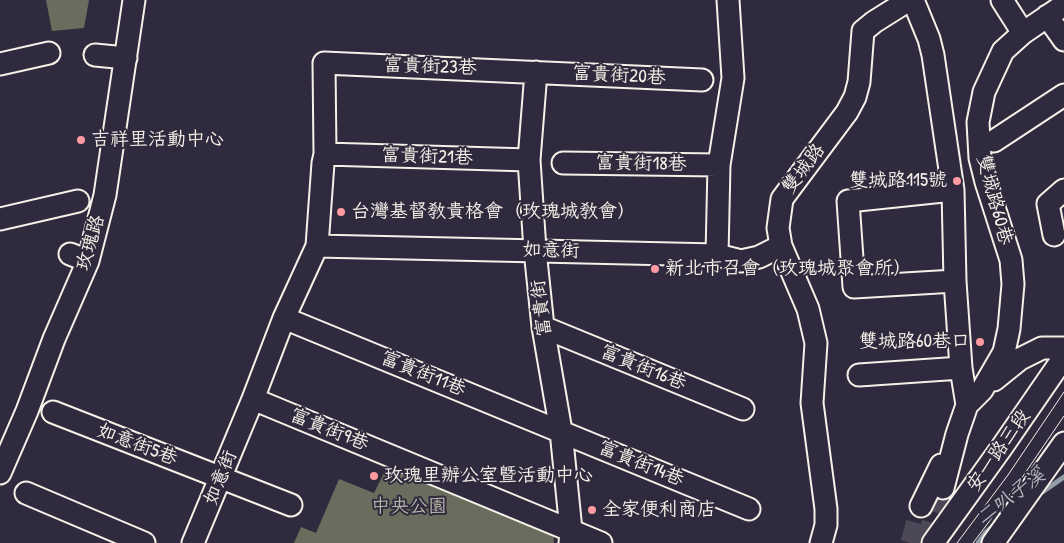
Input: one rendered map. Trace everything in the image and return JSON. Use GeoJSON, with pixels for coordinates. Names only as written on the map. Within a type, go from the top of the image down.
{"type":"FeatureCollection","features":[{"type":"Feature","properties":{"kind":"street","name":"玫瑰路"},"geometry":{"type":"LineString","coordinates":[[0,473],[27,411],[43,341],[105,195],[134,0]]}},
{"type":"Feature","properties":{"kind":"street"},"geometry":{"type":"LineString","coordinates":[[717,255],[719,165],[733,78],[728,0]]}},
{"type":"Feature","properties":{"kind":"street","name":"雙城路"},"geometry":{"type":"LineString","coordinates":[[821,543],[826,525],[826,517],[812,403],[816,343],[808,309],[781,246],[778,228],[782,199],[847,112],[855,98],[859,82],[863,31],[909,0]]}},
{"type":"Feature","properties":{"kind":"street"},"geometry":{"type":"LineString","coordinates":[[913,0],[929,39],[953,190],[955,281],[961,368],[967,405],[957,434],[944,488]]}},
{"type":"Feature","properties":{"kind":"street"},"geometry":{"type":"LineString","coordinates":[[1002,0],[1023,33]]}},
{"type":"Feature","properties":{"kind":"street"},"geometry":{"type":"LineString","coordinates":[[1055,11],[1064,40]]}},
{"type":"Feature","properties":{"kind":"street","name":"雙城路60巷"},"geometry":{"type":"LineString","coordinates":[[967,405],[982,390],[1004,352],[1010,329],[1013,284],[1011,260],[980,158],[978,122],[984,92],[1003,51],[1023,33],[1055,11]]}},
{"type":"Feature","properties":{"kind":"street"},"geometry":{"type":"LineString","coordinates":[[0,64],[49,53]]}},
{"type":"Feature","properties":{"kind":"street"},"geometry":{"type":"LineString","coordinates":[[95,55],[126,58]]}},
{"type":"Feature","properties":{"kind":"street","name":"如意街"},"geometry":{"type":"LineString","coordinates":[[193,543],[253,399],[284,318],[317,246],[325,154],[324,63]]}},
{"type":"Feature","properties":{"kind":"street","name":"富貴街23巷"},"geometry":{"type":"LineString","coordinates":[[324,63],[536,72]]}},
{"type":"Feature","properties":{"kind":"street","name":"富貴街20巷"},"geometry":{"type":"LineString","coordinates":[[536,72],[702,80]]}},
{"type":"Feature","properties":{"kind":"street","name":"富貴街"},"geometry":{"type":"LineString","coordinates":[[536,72],[529,160],[535,250],[543,327],[561,431],[571,536]]}},
{"type":"Feature","properties":{"kind":"street"},"geometry":{"type":"LineString","coordinates":[[994,141],[1064,95]]}},
{"type":"Feature","properties":{"kind":"street","name":"富貴街21巷"},"geometry":{"type":"LineString","coordinates":[[325,154],[529,160]]}},
{"type":"Feature","properties":{"kind":"street","name":"富貴街18巷"},"geometry":{"type":"LineString","coordinates":[[563,163],[719,165]]}},
{"type":"Feature","properties":{"kind":"street"},"geometry":{"type":"LineString","coordinates":[[953,190],[848,201],[854,287],[955,281]]}},
{"type":"Feature","properties":{"kind":"street"},"geometry":{"type":"LineString","coordinates":[[1054,235],[1048,204],[1064,190]]}},
{"type":"Feature","properties":{"kind":"street"},"geometry":{"type":"LineString","coordinates":[[0,219],[78,201]]}},
{"type":"Feature","properties":{"kind":"street","name":"如意街"},"geometry":{"type":"LineString","coordinates":[[317,246],[717,255],[741,260],[759,257],[781,246]]}},
{"type":"Feature","properties":{"kind":"street","name":"富貴街11巷"},"geometry":{"type":"LineString","coordinates":[[284,318],[561,431]]}},
{"type":"Feature","properties":{"kind":"street","name":"富貴街16巷"},"geometry":{"type":"LineString","coordinates":[[543,327],[743,409]]}},
{"type":"Feature","properties":{"kind":"street"},"geometry":{"type":"LineString","coordinates":[[982,390],[1020,359],[1042,348],[1064,348]]}},
{"type":"Feature","properties":{"kind":"street","name":"安一路三段"},"geometry":{"type":"LineString","coordinates":[[933,543],[1064,357]]}},
{"type":"Feature","properties":{"kind":"street"},"geometry":{"type":"LineString","coordinates":[[860,375],[961,368]]}},
{"type":"Feature","properties":{"kind":"street","name":"富貴街9巷"},"geometry":{"type":"LineString","coordinates":[[253,399],[571,536],[601,543]]}},
{"type":"Feature","properties":{"kind":"street","name":"如意街5巷"},"geometry":{"type":"LineString","coordinates":[[52,412],[292,505]]}},
{"type":"Feature","properties":{"kind":"street","name":"富貴街14巷"},"geometry":{"type":"LineString","coordinates":[[561,431],[749,509]]}},
{"type":"Feature","properties":{"kind":"street"},"geometry":{"type":"LineString","coordinates":[[921,506],[957,434]]}},
{"type":"Feature","properties":{"kind":"street"},"geometry":{"type":"LineString","coordinates":[[993,543],[1064,443]]}},
{"type":"Feature","properties":{"kind":"street"},"geometry":{"type":"LineString","coordinates":[[26,493],[144,543]]}},
{"type":"Feature","properties":{"kind":"green space"},"geometry":{"type":"Polygon","coordinates":[[[46,0],[89,0],[84,28],[52,31],[46,0]]]}},
{"type":"Feature","properties":{"kind":"green space","name":"中央公園"},"geometry":{"type":"Polygon","coordinates":[[[390,461],[553,526],[554,543],[294,543],[301,527],[316,533],[339,479],[374,493],[390,461]]]}},
{"type":"Feature","properties":{"kind":"waterway","name":"二叭子溪"},"geometry":{"type":"LineString","coordinates":[[1038,495],[1064,477]]}},
{"type":"Feature","properties":{"kind":"waterway","name":"二叭子溪"},"geometry":{"type":"LineString","coordinates":[[978,543],[986,532],[996,524]]}},
{"type":"Feature","properties":{"kind":"tunnel"},"geometry":{"type":"LineString","coordinates":[[926,543],[943,488]]}},
{"type":"Feature","properties":{"kind":"tunnel"},"geometry":{"type":"LineString","coordinates":[[911,543],[921,506]]}},
{"type":"Feature","properties":{"kind":"tram line"},"geometry":{"type":"LineString","coordinates":[[957,543],[1008,475],[1064,392]]}},
{"type":"Feature","properties":{"kind":"tram line"},"geometry":{"type":"LineString","coordinates":[[973,543],[1019,482],[1064,416]]}},
{"type":"Feature","properties":{"kind":"place","name":"吉祥里活動中心"},"geometry":{"type":"Point","coordinates":[81,140]}},
{"type":"Feature","properties":{"kind":"place","name":"雙城路115號"},"geometry":{"type":"Point","coordinates":[957,181]}},
{"type":"Feature","properties":{"kind":"place","name":"台灣基督教貴格會（玫瑰城教會）"},"geometry":{"type":"Point","coordinates":[341,212]}},
{"type":"Feature","properties":{"kind":"place","name":"新北市召會（玫瑰城聚會所）"},"geometry":{"type":"Point","coordinates":[655,269]}},
{"type":"Feature","properties":{"kind":"place","name":"雙城路60巷口"},"geometry":{"type":"Point","coordinates":[980,342]}},
{"type":"Feature","properties":{"kind":"place","name":"玫瑰里辦公室暨活動中心"},"geometry":{"type":"Point","coordinates":[374,476]}},
{"type":"Feature","properties":{"kind":"place","name":"全家便利商店"},"geometry":{"type":"Point","coordinates":[592,510]}}]}
